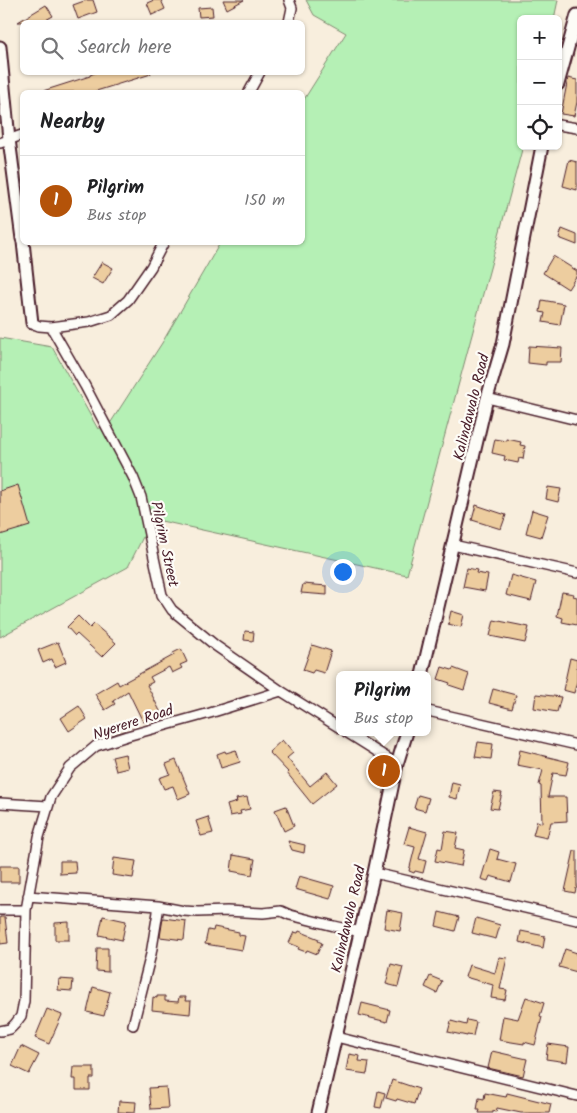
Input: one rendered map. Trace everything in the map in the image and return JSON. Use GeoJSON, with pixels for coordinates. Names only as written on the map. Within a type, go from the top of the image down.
{"type":"FeatureCollection","features":[{"type":"Feature","properties":{"kind":"street"},"geometry":{"type":"LineString","coordinates":[[289,0],[292,8],[289,20]]}},
{"type":"Feature","properties":{"kind":"street"},"geometry":{"type":"LineString","coordinates":[[562,69],[577,14]]}},
{"type":"Feature","properties":{"kind":"street"},"geometry":{"type":"LineString","coordinates":[[0,47],[5,141],[20,227]]}},
{"type":"Feature","properties":{"kind":"street"},"geometry":{"type":"LineString","coordinates":[[250,90],[258,75]]}},
{"type":"Feature","properties":{"kind":"street"},"geometry":{"type":"LineString","coordinates":[[562,126],[577,128]]}},
{"type":"Feature","properties":{"kind":"street"},"geometry":{"type":"LineString","coordinates":[[5,141],[20,136]]}},
{"type":"Feature","properties":{"kind":"street","name":"Kalindawalo Road"},"geometry":{"type":"LineString","coordinates":[[423,671],[487,398],[503,344],[541,150]]}},
{"type":"Feature","properties":{"kind":"street"},"geometry":{"type":"LineString","coordinates":[[23,245],[32,323],[51,327],[89,322],[111,315],[128,300],[151,267],[162,245]]}},
{"type":"Feature","properties":{"kind":"street","name":"Pilgrim Street"},"geometry":{"type":"LineString","coordinates":[[51,327],[85,386],[133,477],[141,497],[162,595],[172,610],[216,646],[336,725]]}},
{"type":"Feature","properties":{"kind":"street"},"geometry":{"type":"LineString","coordinates":[[487,398],[577,420]]}},
{"type":"Feature","properties":{"kind":"street"},"geometry":{"type":"LineString","coordinates":[[453,545],[577,573]]}},
{"type":"Feature","properties":{"kind":"street","name":"Nyerere Road"},"geometry":{"type":"LineString","coordinates":[[0,1031],[10,1029],[21,1016],[24,1001],[26,910],[39,836],[51,796],[70,768],[96,746],[281,690]]}},
{"type":"Feature","properties":{"kind":"street"},"geometry":{"type":"LineString","coordinates":[[431,711],[577,745]]}},
{"type":"Feature","properties":{"kind":"street"},"geometry":{"type":"LineString","coordinates":[[352,736],[397,764]]}},
{"type":"Feature","properties":{"kind":"street","name":"Kalindawalo Road"},"geometry":{"type":"LineString","coordinates":[[318,1113],[374,873],[397,764],[407,736]]}},
{"type":"Feature","properties":{"kind":"street"},"geometry":{"type":"LineString","coordinates":[[0,803],[48,806]]}},
{"type":"Feature","properties":{"kind":"street"},"geometry":{"type":"LineString","coordinates":[[374,873],[577,920]]}},
{"type":"Feature","properties":{"kind":"street"},"geometry":{"type":"LineString","coordinates":[[28,896],[158,906],[198,912],[281,911],[290,915],[360,932]]}},
{"type":"Feature","properties":{"kind":"street"},"geometry":{"type":"LineString","coordinates":[[133,1025],[151,954],[158,906]]}},
{"type":"Feature","properties":{"kind":"street"},"geometry":{"type":"LineString","coordinates":[[0,910],[26,910]]}},
{"type":"Feature","properties":{"kind":"street"},"geometry":{"type":"LineString","coordinates":[[336,1037],[577,1096]]}},
{"type":"Feature","properties":{"kind":"green space"},"geometry":{"type":"Polygon","coordinates":[[[306,0],[558,0],[555,15],[517,15],[517,150],[522,150],[407,575],[152,519],[128,567],[0,637],[0,338],[52,347],[98,429],[111,422],[162,343],[219,245],[305,245],[305,98],[346,33],[314,15],[306,0]]]}},
{"type":"Feature","properties":{"kind":"building"},"geometry":{"type":"Polygon","coordinates":[[[93,0],[97,12],[78,19],[73,5],[93,0]]]}},
{"type":"Feature","properties":{"kind":"building"},"geometry":{"type":"Polygon","coordinates":[[[161,0],[165,9],[152,15],[147,3],[161,0]]]}},
{"type":"Feature","properties":{"kind":"building"},"geometry":{"type":"Polygon","coordinates":[[[223,0],[244,0],[227,9],[223,0]]]}},
{"type":"Feature","properties":{"kind":"building"},"geometry":{"type":"Polygon","coordinates":[[[46,5],[53,16],[46,20],[21,20],[46,5]]]}},
{"type":"Feature","properties":{"kind":"building"},"geometry":{"type":"Polygon","coordinates":[[[212,7],[213,16],[199,17],[198,8],[212,7]]]}},
{"type":"Feature","properties":{"kind":"building"},"geometry":{"type":"Polygon","coordinates":[[[148,75],[99,90],[46,90],[90,76],[148,75]]]}},
{"type":"Feature","properties":{"kind":"building"},"geometry":{"type":"Polygon","coordinates":[[[568,78],[577,80],[577,102],[574,116],[562,114],[568,78]]]}},
{"type":"Feature","properties":{"kind":"building"},"geometry":{"type":"Polygon","coordinates":[[[569,160],[577,162],[577,190],[563,186],[569,160]]]}},
{"type":"Feature","properties":{"kind":"building"},"geometry":{"type":"Polygon","coordinates":[[[562,229],[577,235],[577,245],[559,238],[562,229]]]}},
{"type":"Feature","properties":{"kind":"building"},"geometry":{"type":"Polygon","coordinates":[[[553,256],[577,271],[577,275],[568,289],[543,273],[553,256]]]}},
{"type":"Feature","properties":{"kind":"building"},"geometry":{"type":"Polygon","coordinates":[[[102,262],[113,268],[103,284],[92,278],[102,262]]]}},
{"type":"Feature","properties":{"kind":"building"},"geometry":{"type":"Polygon","coordinates":[[[542,300],[564,304],[560,325],[543,322],[545,313],[540,312],[542,300]]]}},
{"type":"Feature","properties":{"kind":"building"},"geometry":{"type":"Polygon","coordinates":[[[529,346],[562,348],[561,362],[546,362],[546,365],[528,363],[529,346]]]}},
{"type":"Feature","properties":{"kind":"building"},"geometry":{"type":"Polygon","coordinates":[[[495,439],[521,442],[520,445],[525,446],[523,459],[519,458],[518,463],[504,460],[505,456],[492,453],[495,439]]]}},
{"type":"Feature","properties":{"kind":"building"},"geometry":{"type":"Polygon","coordinates":[[[18,485],[30,526],[0,535],[0,491],[18,485]]]}},
{"type":"Feature","properties":{"kind":"building"},"geometry":{"type":"Polygon","coordinates":[[[548,487],[561,489],[558,502],[546,499],[548,487]]]}},
{"type":"Feature","properties":{"kind":"building"},"geometry":{"type":"Polygon","coordinates":[[[476,505],[506,515],[501,529],[472,520],[476,505]]]}},
{"type":"Feature","properties":{"kind":"building"},"geometry":{"type":"Polygon","coordinates":[[[532,510],[548,515],[541,537],[526,533],[532,510]]]}},
{"type":"Feature","properties":{"kind":"building"},"geometry":{"type":"Polygon","coordinates":[[[467,568],[477,570],[476,573],[488,575],[485,591],[463,587],[467,568]]]}},
{"type":"Feature","properties":{"kind":"building"},"geometry":{"type":"Polygon","coordinates":[[[511,575],[536,582],[531,601],[506,595],[511,575]]]}},
{"type":"Feature","properties":{"kind":"building"},"geometry":{"type":"Polygon","coordinates":[[[303,584],[327,586],[327,595],[301,593],[303,584]]]}},
{"type":"Feature","properties":{"kind":"building"},"geometry":{"type":"Polygon","coordinates":[[[562,592],[574,594],[573,596],[577,597],[577,625],[562,622],[563,618],[557,616],[562,592]]]}},
{"type":"Feature","properties":{"kind":"building"},"geometry":{"type":"Polygon","coordinates":[[[451,611],[464,615],[461,627],[448,624],[451,611]]]}},
{"type":"Feature","properties":{"kind":"building"},"geometry":{"type":"Polygon","coordinates":[[[78,616],[90,628],[94,624],[116,643],[102,657],[77,634],[75,636],[67,627],[78,616]]]}},
{"type":"Feature","properties":{"kind":"building"},"geometry":{"type":"Polygon","coordinates":[[[494,620],[529,627],[525,643],[490,636],[494,620]]]}},
{"type":"Feature","properties":{"kind":"building"},"geometry":{"type":"Polygon","coordinates":[[[245,631],[254,632],[253,641],[244,640],[245,631]]]}},
{"type":"Feature","properties":{"kind":"building"},"geometry":{"type":"Polygon","coordinates":[[[58,642],[66,662],[55,667],[52,659],[43,663],[38,650],[58,642]]]}},
{"type":"Feature","properties":{"kind":"building"},"geometry":{"type":"Polygon","coordinates":[[[312,645],[331,651],[324,673],[314,670],[312,673],[303,670],[312,645]]]}},
{"type":"Feature","properties":{"kind":"building"},"geometry":{"type":"Polygon","coordinates":[[[181,649],[187,662],[180,665],[182,668],[172,673],[169,667],[150,677],[153,682],[147,685],[161,713],[143,722],[128,691],[113,701],[115,704],[105,710],[95,694],[117,681],[119,685],[174,655],[173,653],[181,649]]]}},
{"type":"Feature","properties":{"kind":"building"},"geometry":{"type":"Polygon","coordinates":[[[570,658],[577,660],[577,681],[574,693],[563,690],[570,658]]]}},
{"type":"Feature","properties":{"kind":"building"},"geometry":{"type":"Polygon","coordinates":[[[442,667],[452,670],[453,668],[469,674],[464,690],[438,679],[442,667]]]}},
{"type":"Feature","properties":{"kind":"building"},"geometry":{"type":"Polygon","coordinates":[[[493,689],[516,695],[512,709],[489,703],[493,689]]]}},
{"type":"Feature","properties":{"kind":"building"},"geometry":{"type":"Polygon","coordinates":[[[536,694],[561,697],[557,712],[534,708],[536,694]]]}},
{"type":"Feature","properties":{"kind":"building"},"geometry":{"type":"Polygon","coordinates":[[[79,706],[87,719],[69,731],[61,718],[79,706]]]}},
{"type":"Feature","properties":{"kind":"building"},"geometry":{"type":"Polygon","coordinates":[[[282,740],[293,753],[287,758],[310,786],[327,772],[337,784],[312,804],[288,772],[269,752],[282,740]]]}},
{"type":"Feature","properties":{"kind":"building"},"geometry":{"type":"Polygon","coordinates":[[[478,742],[493,744],[491,759],[475,757],[478,742]]]}},
{"type":"Feature","properties":{"kind":"building"},"geometry":{"type":"Polygon","coordinates":[[[236,750],[240,762],[221,768],[217,754],[236,750]]]}},
{"type":"Feature","properties":{"kind":"building"},"geometry":{"type":"Polygon","coordinates":[[[520,750],[569,762],[566,775],[553,773],[548,797],[566,797],[567,821],[551,822],[547,838],[533,835],[537,821],[542,823],[541,786],[539,785],[543,770],[517,765],[520,750]]]}},
{"type":"Feature","properties":{"kind":"building"},"geometry":{"type":"Polygon","coordinates":[[[125,754],[128,768],[116,771],[112,757],[125,754]]]}},
{"type":"Feature","properties":{"kind":"building"},"geometry":{"type":"Polygon","coordinates":[[[176,760],[190,794],[178,799],[173,786],[164,789],[159,778],[170,774],[166,764],[176,760]]]}},
{"type":"Feature","properties":{"kind":"building"},"geometry":{"type":"Polygon","coordinates":[[[452,782],[460,784],[457,799],[449,797],[452,782]]]}},
{"type":"Feature","properties":{"kind":"building"},"geometry":{"type":"Polygon","coordinates":[[[494,792],[502,793],[498,809],[490,808],[494,792]]]}},
{"type":"Feature","properties":{"kind":"building"},"geometry":{"type":"Polygon","coordinates":[[[418,795],[429,798],[425,811],[414,808],[418,795]]]}},
{"type":"Feature","properties":{"kind":"building"},"geometry":{"type":"Polygon","coordinates":[[[247,797],[250,809],[240,811],[241,814],[230,816],[227,805],[237,802],[236,799],[247,797]]]}},
{"type":"Feature","properties":{"kind":"building"},"geometry":{"type":"Polygon","coordinates":[[[286,806],[294,826],[284,831],[275,810],[286,806]]]}},
{"type":"Feature","properties":{"kind":"building"},"geometry":{"type":"Polygon","coordinates":[[[208,817],[213,833],[201,836],[196,821],[208,817]]]}},
{"type":"Feature","properties":{"kind":"building"},"geometry":{"type":"Polygon","coordinates":[[[409,827],[427,832],[419,859],[426,861],[423,873],[409,871],[415,847],[404,844],[409,827]]]}},
{"type":"Feature","properties":{"kind":"building"},"geometry":{"type":"Polygon","coordinates":[[[445,831],[458,833],[455,848],[464,850],[461,866],[435,861],[438,848],[442,849],[445,831]]]}},
{"type":"Feature","properties":{"kind":"building"},"geometry":{"type":"Polygon","coordinates":[[[288,841],[305,845],[304,853],[292,850],[288,841]]]}},
{"type":"Feature","properties":{"kind":"building"},"geometry":{"type":"Polygon","coordinates":[[[490,849],[499,852],[497,859],[516,864],[511,882],[490,876],[488,881],[481,879],[490,849]]]}},
{"type":"Feature","properties":{"kind":"building"},"geometry":{"type":"Polygon","coordinates":[[[574,851],[577,851],[577,888],[575,893],[565,891],[574,851]]]}},
{"type":"Feature","properties":{"kind":"building"},"geometry":{"type":"Polygon","coordinates":[[[233,855],[255,859],[252,875],[231,871],[233,855]]]}},
{"type":"Feature","properties":{"kind":"building"},"geometry":{"type":"Polygon","coordinates":[[[114,858],[136,861],[133,878],[112,875],[114,858]]]}},
{"type":"Feature","properties":{"kind":"building"},"geometry":{"type":"Polygon","coordinates":[[[60,861],[75,861],[76,873],[60,874],[60,861]]]}},
{"type":"Feature","properties":{"kind":"building"},"geometry":{"type":"Polygon","coordinates":[[[0,866],[19,866],[19,882],[0,882],[0,866]]]}},
{"type":"Feature","properties":{"kind":"building"},"geometry":{"type":"Polygon","coordinates":[[[299,876],[334,886],[330,899],[295,889],[299,876]]]}},
{"type":"Feature","properties":{"kind":"building"},"geometry":{"type":"Polygon","coordinates":[[[387,910],[403,913],[400,931],[384,928],[387,910]]]}},
{"type":"Feature","properties":{"kind":"building"},"geometry":{"type":"Polygon","coordinates":[[[439,912],[459,917],[455,931],[436,926],[439,912]]]}},
{"type":"Feature","properties":{"kind":"building"},"geometry":{"type":"Polygon","coordinates":[[[103,916],[126,921],[122,940],[99,935],[103,916]]]}},
{"type":"Feature","properties":{"kind":"building"},"geometry":{"type":"Polygon","coordinates":[[[0,917],[5,917],[8,943],[0,944],[0,917]]]}},
{"type":"Feature","properties":{"kind":"building"},"geometry":{"type":"Polygon","coordinates":[[[163,918],[186,921],[184,940],[160,937],[163,918]]]}},
{"type":"Feature","properties":{"kind":"building"},"geometry":{"type":"Polygon","coordinates":[[[476,918],[500,925],[496,939],[472,933],[476,918]]]}},
{"type":"Feature","properties":{"kind":"building"},"geometry":{"type":"Polygon","coordinates":[[[69,922],[69,940],[55,940],[55,923],[69,922]]]}},
{"type":"Feature","properties":{"kind":"building"},"geometry":{"type":"Polygon","coordinates":[[[214,927],[239,932],[239,935],[245,936],[242,950],[205,944],[208,930],[213,931],[214,927]]]}},
{"type":"Feature","properties":{"kind":"building"},"geometry":{"type":"Polygon","coordinates":[[[299,931],[319,939],[318,941],[322,943],[317,954],[298,949],[299,947],[289,943],[294,932],[298,933],[299,931]]]}},
{"type":"Feature","properties":{"kind":"building"},"geometry":{"type":"Polygon","coordinates":[[[521,931],[545,936],[543,948],[519,942],[521,931]]]}},
{"type":"Feature","properties":{"kind":"building"},"geometry":{"type":"Polygon","coordinates":[[[97,948],[108,948],[108,972],[96,971],[97,948]]]}},
{"type":"Feature","properties":{"kind":"building"},"geometry":{"type":"Polygon","coordinates":[[[565,949],[577,953],[577,972],[559,967],[565,949]]]}},
{"type":"Feature","properties":{"kind":"building"},"geometry":{"type":"Polygon","coordinates":[[[499,957],[507,958],[500,989],[507,990],[505,1000],[491,998],[493,985],[465,977],[469,965],[495,973],[499,957]]]}},
{"type":"Feature","properties":{"kind":"building"},"geometry":{"type":"Polygon","coordinates":[[[391,964],[403,967],[398,987],[386,984],[391,964]]]}},
{"type":"Feature","properties":{"kind":"building"},"geometry":{"type":"Polygon","coordinates":[[[430,976],[442,981],[437,993],[425,987],[430,976]]]}},
{"type":"Feature","properties":{"kind":"building"},"geometry":{"type":"Polygon","coordinates":[[[59,979],[73,980],[72,991],[58,990],[59,979]]]}},
{"type":"Feature","properties":{"kind":"building"},"geometry":{"type":"Polygon","coordinates":[[[93,987],[110,992],[104,1016],[87,1012],[93,987]]]}},
{"type":"Feature","properties":{"kind":"building"},"geometry":{"type":"Polygon","coordinates":[[[157,996],[165,996],[165,1001],[178,1002],[179,997],[186,997],[185,1001],[191,1001],[190,1014],[152,1010],[153,997],[157,998],[157,996]]]}},
{"type":"Feature","properties":{"kind":"building"},"geometry":{"type":"Polygon","coordinates":[[[526,997],[544,1003],[535,1045],[499,1040],[503,1016],[518,1019],[526,997]]]}},
{"type":"Feature","properties":{"kind":"building"},"geometry":{"type":"Polygon","coordinates":[[[362,1003],[390,1010],[387,1022],[359,1015],[362,1003]]]}},
{"type":"Feature","properties":{"kind":"building"},"geometry":{"type":"Polygon","coordinates":[[[47,1009],[62,1015],[49,1044],[35,1038],[47,1009]]]}},
{"type":"Feature","properties":{"kind":"building"},"geometry":{"type":"Polygon","coordinates":[[[467,1020],[476,1022],[473,1036],[448,1032],[451,1021],[466,1025],[467,1020]]]}},
{"type":"Feature","properties":{"kind":"building"},"geometry":{"type":"Polygon","coordinates":[[[548,1044],[569,1047],[567,1062],[546,1059],[548,1044]]]}},
{"type":"Feature","properties":{"kind":"building"},"geometry":{"type":"Polygon","coordinates":[[[21,1046],[39,1055],[29,1074],[12,1066],[21,1046]]]}},
{"type":"Feature","properties":{"kind":"building"},"geometry":{"type":"Polygon","coordinates":[[[492,1051],[527,1059],[523,1076],[488,1068],[492,1051]]]}},
{"type":"Feature","properties":{"kind":"building"},"geometry":{"type":"Polygon","coordinates":[[[349,1054],[360,1056],[359,1061],[369,1062],[367,1074],[346,1071],[349,1054]]]}},
{"type":"Feature","properties":{"kind":"building"},"geometry":{"type":"Polygon","coordinates":[[[73,1067],[94,1067],[94,1078],[90,1078],[90,1090],[76,1090],[76,1079],[72,1079],[73,1067]]]}},
{"type":"Feature","properties":{"kind":"building"},"geometry":{"type":"Polygon","coordinates":[[[392,1080],[419,1089],[414,1104],[386,1098],[392,1080]]]}},
{"type":"Feature","properties":{"kind":"building"},"geometry":{"type":"Polygon","coordinates":[[[166,1087],[168,1108],[151,1109],[149,1088],[166,1087]]]}},
{"type":"Feature","properties":{"kind":"building"},"geometry":{"type":"Polygon","coordinates":[[[378,1091],[385,1093],[381,1108],[375,1107],[378,1091]]]}},
{"type":"Feature","properties":{"kind":"building"},"geometry":{"type":"Polygon","coordinates":[[[485,1093],[506,1097],[507,1093],[551,1104],[549,1113],[521,1113],[497,1108],[496,1112],[493,1111],[493,1113],[479,1113],[480,1110],[477,1110],[479,1098],[484,1099],[485,1093]]]}},
{"type":"Feature","properties":{"kind":"building"},"geometry":{"type":"Polygon","coordinates":[[[119,1101],[136,1102],[135,1113],[118,1112],[119,1101]]]}},
{"type":"Feature","properties":{"kind":"place","name":"Pilgrim"},"geometry":{"type":"Point","coordinates":[384,771]}}]}
